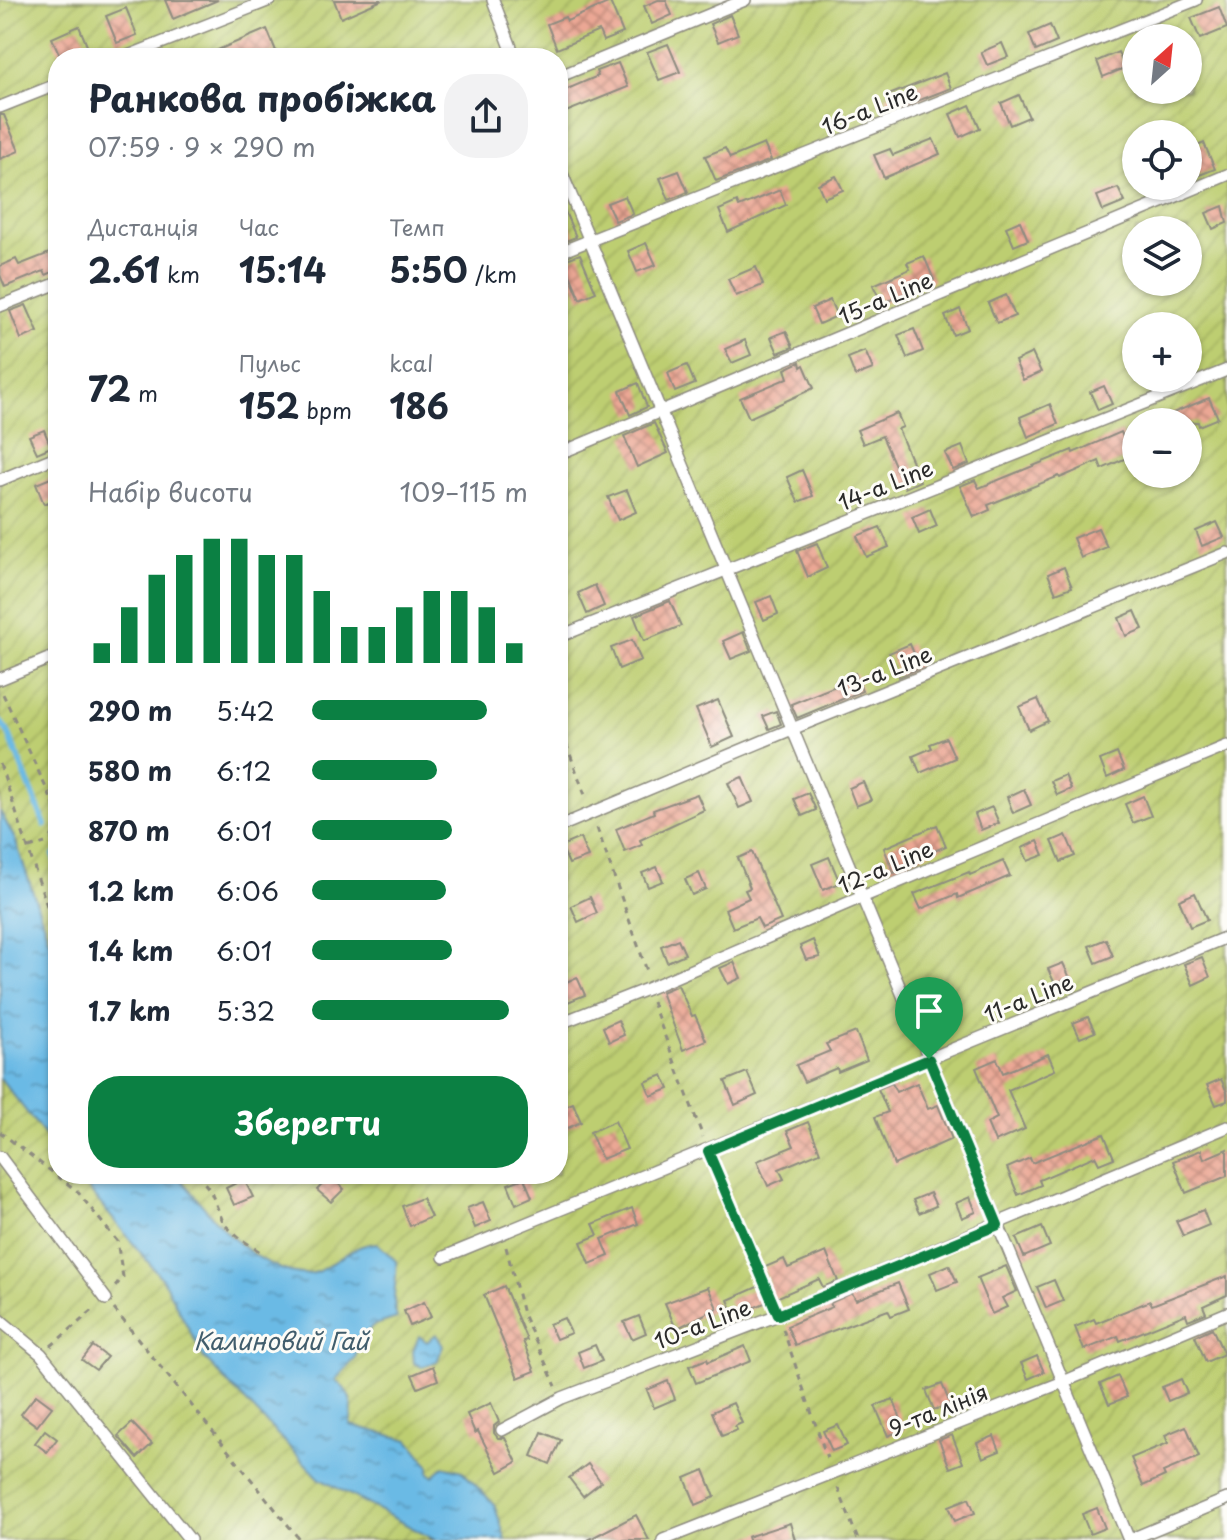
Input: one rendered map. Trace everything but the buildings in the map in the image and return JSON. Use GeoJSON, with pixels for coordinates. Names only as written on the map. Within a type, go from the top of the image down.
{"type":"FeatureCollection","features":[{"type":"Feature","properties":{"kind":"lane"},"geometry":{"type":"LineString","coordinates":[[148,48],[270,0]]}},
{"type":"Feature","properties":{"kind":"lane"},"geometry":{"type":"LineString","coordinates":[[493,0],[511,48]]}},
{"type":"Feature","properties":{"kind":"lane"},"geometry":{"type":"LineString","coordinates":[[568,73],[745,0]]}},
{"type":"Feature","properties":{"kind":"lane","name":"16-a Line"},"geometry":{"type":"LineString","coordinates":[[568,249],[1196,0]]}},
{"type":"Feature","properties":{"kind":"lane"},"geometry":{"type":"LineString","coordinates":[[0,107],[48,88]]}},
{"type":"Feature","properties":{"kind":"lane","name":"15-a Line"},"geometry":{"type":"LineString","coordinates":[[568,450],[1227,175]]}},
{"type":"Feature","properties":{"kind":"lane"},"geometry":{"type":"LineString","coordinates":[[568,188],[1129,1540],[1227,1499]]}},
{"type":"Feature","properties":{"kind":"lane"},"geometry":{"type":"LineString","coordinates":[[0,306],[48,287]]}},
{"type":"Feature","properties":{"kind":"lane","name":"14-a Line"},"geometry":{"type":"LineString","coordinates":[[568,633],[1227,370]]}},
{"type":"Feature","properties":{"kind":"lane"},"geometry":{"type":"LineString","coordinates":[[0,480],[48,460]]}},
{"type":"Feature","properties":{"kind":"lane","name":"13-a Line"},"geometry":{"type":"LineString","coordinates":[[568,823],[1227,553]]}},
{"type":"Feature","properties":{"kind":"lane"},"geometry":{"type":"LineString","coordinates":[[0,679],[48,659]]}},
{"type":"Feature","properties":{"kind":"lane","name":"12-a Line"},"geometry":{"type":"LineString","coordinates":[[568,1020],[1227,746]]}},
{"type":"Feature","properties":{"kind":"lane","name":"11-a Line"},"geometry":{"type":"LineString","coordinates":[[444,1257],[1227,937]]}},
{"type":"Feature","properties":{"kind":"lane","name":"10-a Line"},"geometry":{"type":"LineString","coordinates":[[502,1430],[562,1398],[778,1315],[1227,1127]]}},
{"type":"Feature","properties":{"kind":"lane"},"geometry":{"type":"LineString","coordinates":[[0,1157],[106,1299]]}},
{"type":"Feature","properties":{"kind":"lane","name":"9-та лінія"},"geometry":{"type":"LineString","coordinates":[[663,1540],[1063,1382],[1227,1313]]}},
{"type":"Feature","properties":{"kind":"lane"},"geometry":{"type":"LineString","coordinates":[[0,1320],[41,1354],[190,1540]]}},
{"type":"Feature","properties":{"kind":"path"},"geometry":{"type":"LineString","coordinates":[[0,689],[48,792]]}},
{"type":"Feature","properties":{"kind":"path"},"geometry":{"type":"LineString","coordinates":[[568,748],[647,971],[647,989],[708,1151],[778,1315],[858,1540]]}},
{"type":"Feature","properties":{"kind":"path"},"geometry":{"type":"LineString","coordinates":[[0,764],[48,909]]}},
{"type":"Feature","properties":{"kind":"path"},"geometry":{"type":"LineString","coordinates":[[0,1132],[48,1169]]}},
{"type":"Feature","properties":{"kind":"path"},"geometry":{"type":"LineString","coordinates":[[41,1354],[106,1299],[123,1277],[117,1241],[68,1184]]}},
{"type":"Feature","properties":{"kind":"path"},"geometry":{"type":"LineString","coordinates":[[205,1184],[224,1224],[262,1253]]}},
{"type":"Feature","properties":{"kind":"path"},"geometry":{"type":"LineString","coordinates":[[501,1232],[512,1263],[523,1314],[562,1398]]}},
{"type":"Feature","properties":{"kind":"path"},"geometry":{"type":"LineString","coordinates":[[106,1299],[300,1540]]}},
{"type":"Feature","properties":{"kind":"green space"},"geometry":{"type":"Polygon","coordinates":[[[0,0],[1227,0],[1227,1540],[0,1540],[0,0]]]}},
{"type":"Feature","properties":{"kind":"water"},"geometry":{"type":"Polygon","coordinates":[[[0,811],[15,839],[48,937],[48,1139],[0,1078],[0,811]]]}},
{"type":"Feature","properties":{"kind":"water","name":"Калиновий Гай"},"geometry":{"type":"Polygon","coordinates":[[[84,1184],[185,1184],[235,1240],[264,1261],[294,1273],[317,1272],[353,1250],[377,1243],[396,1261],[394,1304],[397,1318],[372,1326],[358,1346],[355,1359],[335,1380],[345,1389],[350,1400],[350,1425],[409,1440],[429,1465],[429,1473],[433,1476],[444,1466],[462,1471],[494,1504],[506,1540],[435,1540],[320,1479],[204,1358],[163,1280],[84,1184]]]}},
{"type":"Feature","properties":{"kind":"water"},"geometry":{"type":"Polygon","coordinates":[[[436,1334],[443,1346],[437,1362],[422,1367],[414,1363],[413,1351],[419,1336],[427,1342],[436,1334]]]}},
{"type":"Feature","properties":{"kind":"waterway"},"geometry":{"type":"LineString","coordinates":[[0,721],[8,732],[45,825]]}},
{"type":"Feature","properties":{"kind":"route"},"geometry":{"type":"LineString","coordinates":[[929,1059],[998,1225],[778,1315],[708,1151],[929,1059]]}}]}
